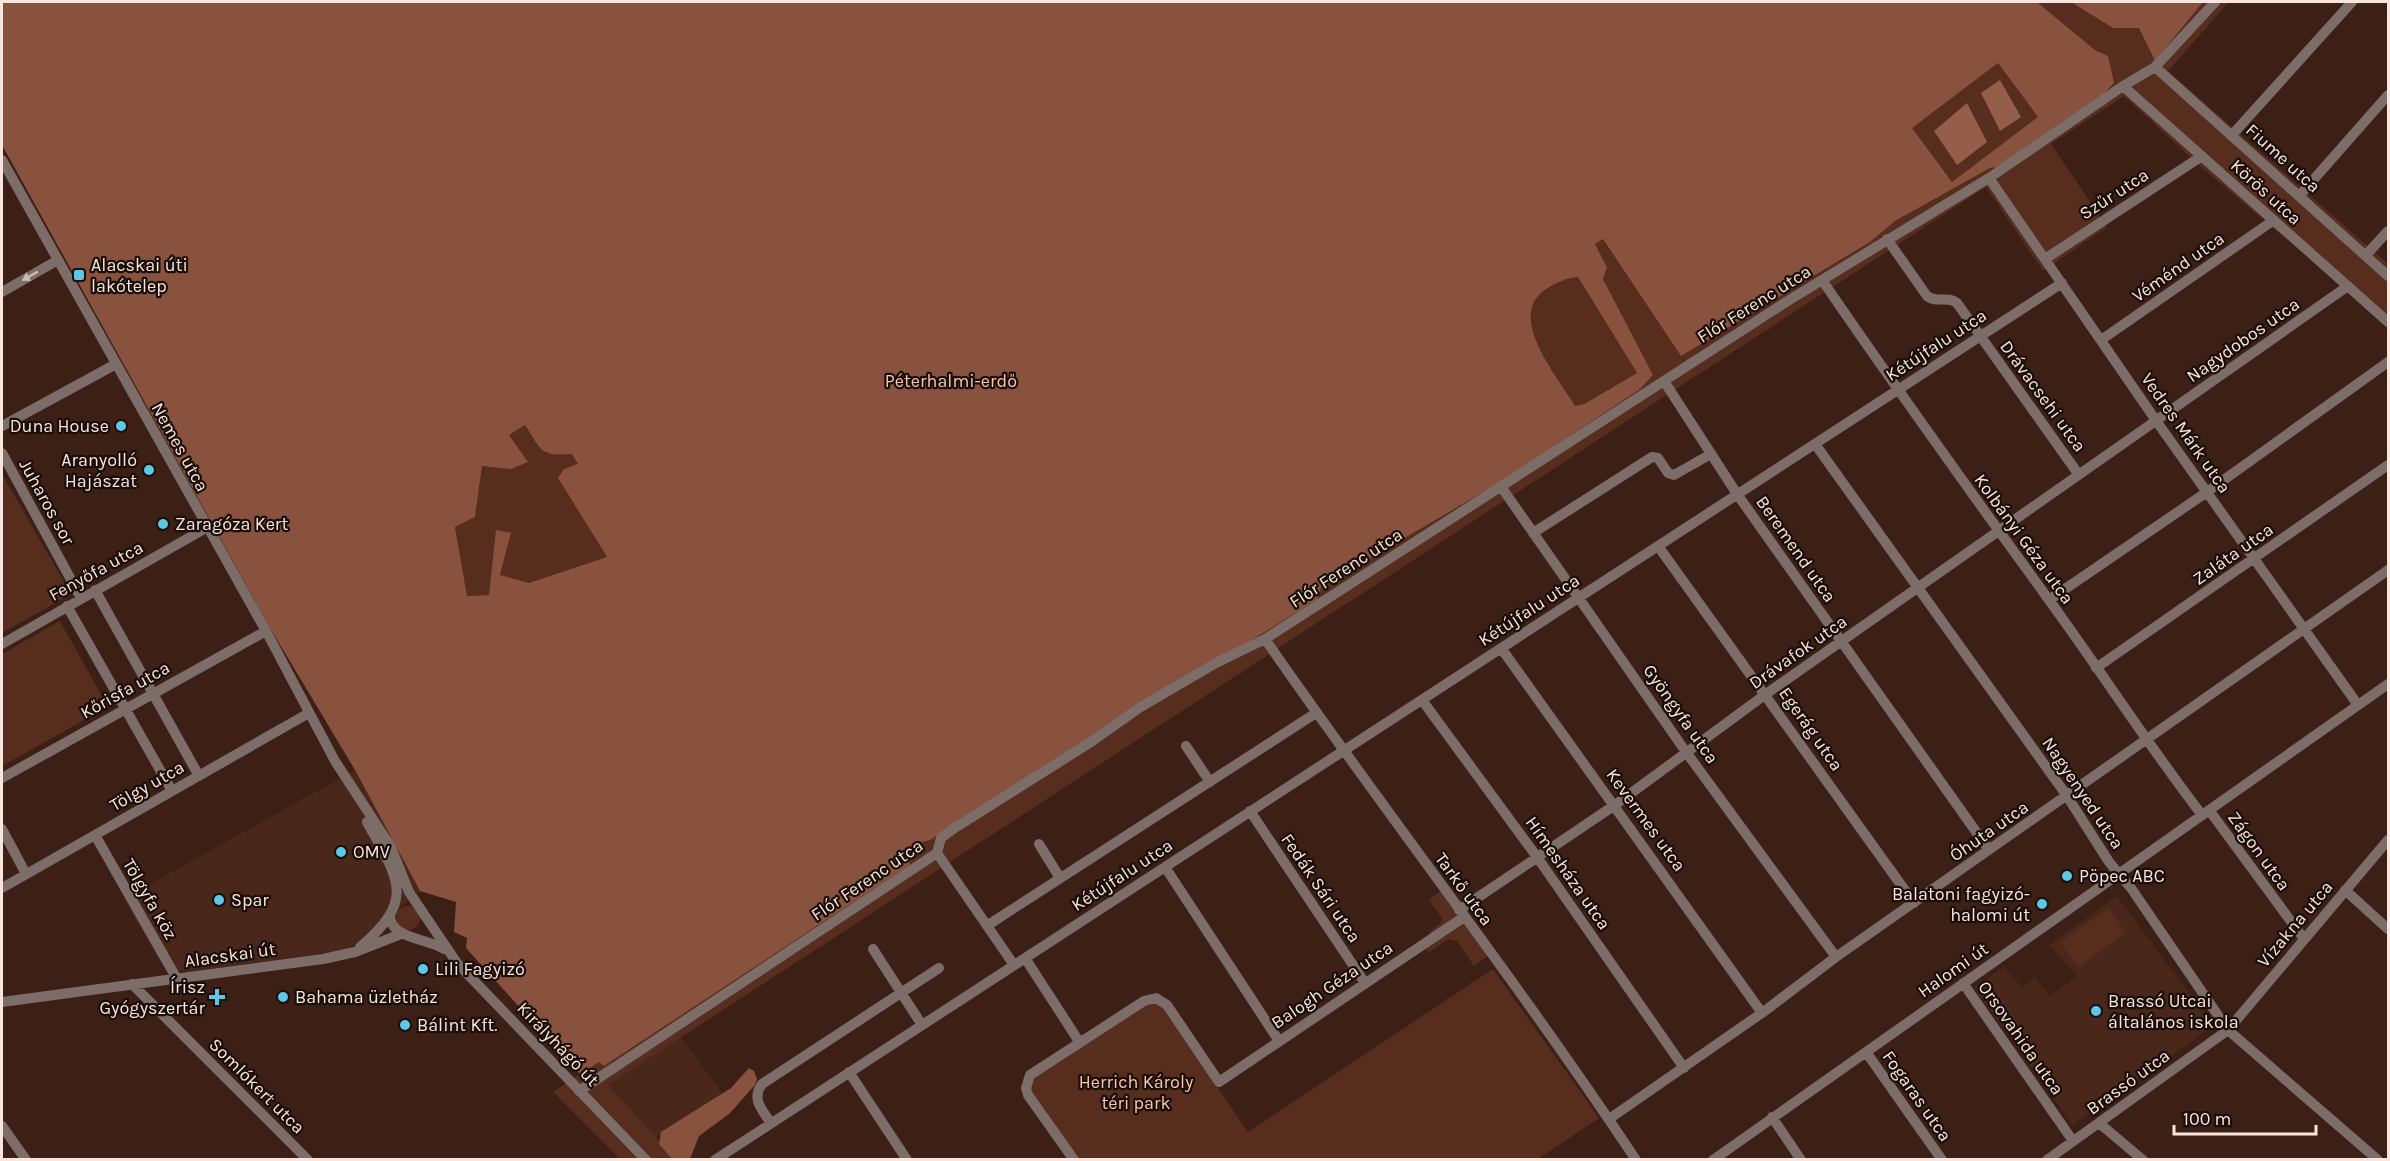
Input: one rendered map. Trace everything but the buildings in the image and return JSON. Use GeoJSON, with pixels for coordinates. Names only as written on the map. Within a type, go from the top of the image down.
{"type":"FeatureCollection","features":[{"type":"Feature","properties":{"kind":"street","name":"Flór Ferenc utca"},"geometry":{"type":"LineString","coordinates":[[579,1091],[937,854],[941,838],[952,829],[1139,708],[1216,663],[1265,639],[1822,280],[1989,178],[2123,86],[2155,68],[2215,2]]}},
{"type":"Feature","properties":{"kind":"street"},"geometry":{"type":"LineString","coordinates":[[2232,135],[2352,2]]}},
{"type":"Feature","properties":{"kind":"street","name":"Fiume utca"},"geometry":{"type":"LineString","coordinates":[[2155,68],[2300,195],[2388,276]]}},
{"type":"Feature","properties":{"kind":"street","name":"Körös utca"},"geometry":{"type":"LineString","coordinates":[[2123,86],[2388,322]]}},
{"type":"Feature","properties":{"kind":"street"},"geometry":{"type":"LineString","coordinates":[[2300,195],[2388,95]]}},
{"type":"Feature","properties":{"kind":"street","name":"Szűr utca"},"geometry":{"type":"LineString","coordinates":[[2045,259],[2202,156]]}},
{"type":"Feature","properties":{"kind":"street","name":"Nemes utca"},"geometry":{"type":"LineString","coordinates":[[2,160],[206,528],[266,631],[309,713],[391,847],[410,892],[423,911]]}},
{"type":"Feature","properties":{"kind":"street","name":"Vedres Márk utca"},"geometry":{"type":"LineString","coordinates":[[1989,178],[2157,422],[2358,705]]}},
{"type":"Feature","properties":{"kind":"street","name":"Véménd utca"},"geometry":{"type":"LineString","coordinates":[[2101,340],[2274,220]]}},
{"type":"Feature","properties":{"kind":"street"},"geometry":{"type":"LineString","coordinates":[[2366,255],[2388,231]]}},
{"type":"Feature","properties":{"kind":"street","name":"Drávacsehi utca"},"geometry":{"type":"LineString","coordinates":[[1887,239],[1927,296],[1936,300],[1947,298],[1954,301],[2079,475]]}},
{"type":"Feature","properties":{"kind":"street"},"geometry":{"type":"LineString","coordinates":[[2,292],[58,260]]}},
{"type":"Feature","properties":{"kind":"street","name":"Kolbányi Géza utca"},"geometry":{"type":"LineString","coordinates":[[1822,280],[1997,531],[2049,600],[2146,742],[2205,813]]}},
{"type":"Feature","properties":{"kind":"street","name":"Kétújfalu utca"},"geometry":{"type":"LineString","coordinates":[[715,1160],[2062,283]]}},
{"type":"Feature","properties":{"kind":"street","name":"Nagydobos utca"},"geometry":{"type":"LineString","coordinates":[[2157,422],[2348,286]]}},
{"type":"Feature","properties":{"kind":"street"},"geometry":{"type":"LineString","coordinates":[[2049,600],[2207,492],[2388,362]]}},
{"type":"Feature","properties":{"kind":"street"},"geometry":{"type":"LineString","coordinates":[[2,426],[116,364]]}},
{"type":"Feature","properties":{"kind":"street","name":"Beremend utca"},"geometry":{"type":"LineString","coordinates":[[1664,381],[1737,494],[1989,850]]}},
{"type":"Feature","properties":{"kind":"street","name":"Drávafok utca"},"geometry":{"type":"LineString","coordinates":[[1462,914],[1537,857],[1615,805],[1766,694],[1997,531],[2157,422]]}},
{"type":"Feature","properties":{"kind":"street","name":"Nagyenyed utca"},"geometry":{"type":"LineString","coordinates":[[1815,444],[2067,796],[2228,1030],[2378,1160]]}},
{"type":"Feature","properties":{"kind":"street","name":"Juharos sor"},"geometry":{"type":"LineString","coordinates":[[2,453],[81,598]]}},
{"type":"Feature","properties":{"kind":"street"},"geometry":{"type":"LineString","coordinates":[[1533,533],[1652,457],[1658,458],[1668,473],[1674,475],[1711,454]]}},
{"type":"Feature","properties":{"kind":"street","name":"Zaláta utca"},"geometry":{"type":"LineString","coordinates":[[2096,668],[2256,559],[2388,465]]}},
{"type":"Feature","properties":{"kind":"street","name":"Gyöngyfa utca"},"geometry":{"type":"LineString","coordinates":[[1502,488],[1686,752],[1836,957]]}},
{"type":"Feature","properties":{"kind":"street","name":"Fenyőfa utca"},"geometry":{"type":"LineString","coordinates":[[2,644],[206,528]]}},
{"type":"Feature","properties":{"kind":"street","name":"Egerág utca"},"geometry":{"type":"LineString","coordinates":[[1658,546],[1914,903]]}},
{"type":"Feature","properties":{"kind":"street","name":"Óhuta utca"},"geometry":{"type":"LineString","coordinates":[[1609,1119],[2388,570]]}},
{"type":"Feature","properties":{"kind":"street"},"geometry":{"type":"LineString","coordinates":[[94,590],[200,776]]}},
{"type":"Feature","properties":{"kind":"street"},"geometry":{"type":"LineString","coordinates":[[67,606],[172,791]]}},
{"type":"Feature","properties":{"kind":"street","name":"Kőrisfa utca"},"geometry":{"type":"LineString","coordinates":[[2,778],[266,631]]}},
{"type":"Feature","properties":{"kind":"street","name":"Tarkő utca"},"geometry":{"type":"LineString","coordinates":[[1265,639],[1342,751],[1462,914],[1636,1160]]}},
{"type":"Feature","properties":{"kind":"street","name":"Kevermes utca"},"geometry":{"type":"LineString","coordinates":[[1501,648],[1762,1013]]}},
{"type":"Feature","properties":{"kind":"street","name":"Halomi út"},"geometry":{"type":"LineString","coordinates":[[1713,1160],[2388,686]]}},
{"type":"Feature","properties":{"kind":"street","name":"Hímesháza utca"},"geometry":{"type":"LineString","coordinates":[[1422,700],[1537,857],[1684,1068]]}},
{"type":"Feature","properties":{"kind":"street","name":"Tölgy utca"},"geometry":{"type":"LineString","coordinates":[[2,888],[309,713]]}},
{"type":"Feature","properties":{"kind":"street","name":"Kétújfalu utca"},"geometry":{"type":"LineString","coordinates":[[988,925],[1316,713]]}},
{"type":"Feature","properties":{"kind":"street"},"geometry":{"type":"LineString","coordinates":[[1186,746],[1210,782]]}},
{"type":"Feature","properties":{"kind":"street","name":"Nemes utca"},"geometry":{"type":"LineString","coordinates":[[349,781],[357,803],[393,869],[398,893],[390,917]]}},
{"type":"Feature","properties":{"kind":"street","name":"Fedák Sári utca"},"geometry":{"type":"LineString","coordinates":[[1250,812],[1365,983]]}},
{"type":"Feature","properties":{"kind":"street","name":"Zágon utca"},"geometry":{"type":"LineString","coordinates":[[2205,813],[2304,939]]}},
{"type":"Feature","properties":{"kind":"street"},"geometry":{"type":"LineString","coordinates":[[2,829],[26,874]]}},
{"type":"Feature","properties":{"kind":"street","name":"Tölgyfa köz"},"geometry":{"type":"LineString","coordinates":[[95,835],[177,979]]}},
{"type":"Feature","properties":{"kind":"street","name":"Vízakna utca"},"geometry":{"type":"LineString","coordinates":[[2228,1030],[2388,840]]}},
{"type":"Feature","properties":{"kind":"street","name":"Kétújfalu utca"},"geometry":{"type":"LineString","coordinates":[[1039,844],[1060,878]]}},
{"type":"Feature","properties":{"kind":"street"},"geometry":{"type":"LineString","coordinates":[[937,854],[1014,965]]}},
{"type":"Feature","properties":{"kind":"street"},"geometry":{"type":"LineString","coordinates":[[1165,867],[1279,1041]]}},
{"type":"Feature","properties":{"kind":"street"},"geometry":{"type":"LineString","coordinates":[[2345,890],[2388,929]]}},
{"type":"Feature","properties":{"kind":"street"},"geometry":{"type":"LineString","coordinates":[[390,917],[392,926],[406,935],[422,928],[423,911],[410,901],[395,906]]}},
{"type":"Feature","properties":{"kind":"street","name":"Királyhágó út"},"geometry":{"type":"LineString","coordinates":[[423,911],[447,951],[646,1160]]}},
{"type":"Feature","properties":{"kind":"street","name":"Balogh Géza utca"},"geometry":{"type":"LineString","coordinates":[[1080,1043],[1144,1001],[1156,998],[1167,1005],[1220,1082],[1462,914]]}},
{"type":"Feature","properties":{"kind":"street"},"geometry":{"type":"LineString","coordinates":[[355,952],[390,917]]}},
{"type":"Feature","properties":{"kind":"street","name":"Királyhágó út"},"geometry":{"type":"LineString","coordinates":[[406,935],[447,951]]}},
{"type":"Feature","properties":{"kind":"street","name":"Alacskai út"},"geometry":{"type":"LineString","coordinates":[[2,1002],[323,959],[355,952],[406,935]]}},
{"type":"Feature","properties":{"kind":"street"},"geometry":{"type":"LineString","coordinates":[[873,949],[922,1025]]}},
{"type":"Feature","properties":{"kind":"street"},"geometry":{"type":"LineString","coordinates":[[1025,958],[1080,1043],[1030,1075],[1026,1088],[1028,1095],[1074,1160]]}},
{"type":"Feature","properties":{"kind":"street"},"geometry":{"type":"LineString","coordinates":[[771,1123],[756,1100],[757,1091],[762,1084],[939,968]]}},
{"type":"Feature","properties":{"kind":"street","name":"Orsovahida utca"},"geometry":{"type":"LineString","coordinates":[[1963,983],[2073,1141]]}},
{"type":"Feature","properties":{"kind":"street","name":"Somlókert utca"},"geometry":{"type":"LineString","coordinates":[[132,984],[308,1160]]}},
{"type":"Feature","properties":{"kind":"street","name":"Brassó utca"},"geometry":{"type":"LineString","coordinates":[[2047,1160],[2228,1030]]}},
{"type":"Feature","properties":{"kind":"street","name":"Fogaras utca"},"geometry":{"type":"LineString","coordinates":[[1866,1052],[1942,1160]]}},
{"type":"Feature","properties":{"kind":"street"},"geometry":{"type":"LineString","coordinates":[[849,1072],[907,1160]]}},
{"type":"Feature","properties":{"kind":"street"},"geometry":{"type":"LineString","coordinates":[[1772,1117],[1801,1160]]}},
{"type":"Feature","properties":{"kind":"street"},"geometry":{"type":"LineString","coordinates":[[2099,1123],[2143,1160]]}},
{"type":"Feature","properties":{"kind":"street"},"geometry":{"type":"LineString","coordinates":[[2,1126],[26,1160]]}},
{"type":"Feature","properties":{"kind":"shaded area"},"geometry":{"type":"Polygon","coordinates":[[[2000,80],[2021,117],[2000,131],[1981,93],[2000,80]]]}},
{"type":"Feature","properties":{"kind":"shaded area"},"geometry":{"type":"Polygon","coordinates":[[[1967,103],[1987,142],[1957,165],[1934,131],[1967,103]]]}},
{"type":"Feature","properties":{"kind":"shaded area"},"geometry":{"type":"Polygon","coordinates":[[[355,770],[420,891],[348,950],[187,972],[162,965],[124,899],[355,770]]]}},
{"type":"Feature","properties":{"kind":"shaded area","name":"Brassó Utcai általános iskola"},"geometry":{"type":"Polygon","coordinates":[[[2117,896],[2213,1026],[2073,1125],[1974,987],[2004,967],[2022,987],[2035,978],[2050,996],[2077,976],[2049,945],[2117,896]]]}},
{"type":"Feature","properties":{"kind":"shaded area"},"geometry":{"type":"Polygon","coordinates":[[[680,1036],[723,1094],[655,1138],[608,1085],[680,1036]]]}},
{"type":"Feature","properties":{"kind":"green space","name":"Péterhalmi-erdő"},"geometry":{"type":"Polygon","coordinates":[[[2,2],[2037,2],[2095,50],[2108,56],[2114,83],[2101,97],[1998,167],[1990,168],[1895,221],[1870,242],[1681,356],[1603,239],[1595,244],[1607,267],[1603,279],[1653,375],[1640,389],[1507,478],[1321,587],[1318,599],[930,840],[915,844],[908,854],[910,865],[604,1066],[599,1062],[580,1074],[466,948],[467,938],[454,932],[456,902],[420,891],[355,770],[270,628],[2,145],[2,2]],[[1998,63],[1912,128],[1952,182],[2038,117],[1998,63]],[[1578,277],[1548,288],[1536,299],[1531,313],[1532,329],[1538,346],[1575,406],[1584,404],[1637,373],[1578,277]],[[525,425],[509,435],[528,462],[511,469],[482,466],[475,517],[455,527],[467,596],[489,595],[496,530],[511,533],[500,575],[529,583],[607,557],[558,478],[564,469],[578,464],[572,454],[553,454],[542,450],[525,425]]]}},
{"type":"Feature","properties":{"kind":"green space"},"geometry":{"type":"Polygon","coordinates":[[[2037,2],[2071,2],[2113,28],[2139,28],[2155,61],[2203,2],[2229,2],[2168,71],[2388,264],[2388,325],[2200,166],[2124,96],[2051,144],[2107,227],[2043,271],[1986,187],[608,1085],[676,1159],[620,1159],[553,1092],[599,1061],[604,1066],[910,865],[908,854],[915,844],[930,840],[1318,599],[1321,587],[1653,375],[1603,279],[1607,267],[1595,244],[1603,239],[1681,356],[1870,242],[1895,221],[1990,168],[1998,167],[2108,56],[2095,50],[2037,2]]]}},
{"type":"Feature","properties":{"kind":"green space"},"geometry":{"type":"Polygon","coordinates":[[[2071,2],[2203,2],[2155,61],[2139,28],[2113,28],[2071,2]]]}},
{"type":"Feature","properties":{"kind":"green space"},"geometry":{"type":"Polygon","coordinates":[[[1998,63],[2039,117],[1952,182],[1911,128],[1998,63]]]}},
{"type":"Feature","properties":{"kind":"green space"},"geometry":{"type":"Polygon","coordinates":[[[1578,277],[1637,373],[1584,404],[1575,406],[1538,346],[1532,329],[1531,313],[1536,299],[1548,288],[1566,279],[1578,277]]]}},
{"type":"Feature","properties":{"kind":"green space"},"geometry":{"type":"Polygon","coordinates":[[[525,425],[542,450],[553,454],[572,454],[579,464],[558,478],[607,557],[529,583],[500,576],[511,533],[489,595],[467,596],[455,527],[475,517],[482,466],[511,469],[509,435],[525,425]]]}},
{"type":"Feature","properties":{"kind":"green space"},"geometry":{"type":"Polygon","coordinates":[[[2,474],[71,594],[2,633],[2,474]]]}},
{"type":"Feature","properties":{"kind":"green space"},"geometry":{"type":"Polygon","coordinates":[[[60,621],[108,707],[2,766],[2,654],[60,621]]]}},
{"type":"Feature","properties":{"kind":"green space"},"geometry":{"type":"Polygon","coordinates":[[[1442,890],[1460,916],[1432,936],[1429,932],[1441,923],[1442,918],[1429,900],[1442,890]]]}},
{"type":"Feature","properties":{"kind":"green space"},"geometry":{"type":"Polygon","coordinates":[[[408,906],[416,910],[420,918],[416,926],[408,930],[400,926],[396,918],[400,910],[408,906]]]}},
{"type":"Feature","properties":{"kind":"green space"},"geometry":{"type":"Polygon","coordinates":[[[2109,908],[2126,933],[2078,967],[2060,942],[2109,908]]]}},
{"type":"Feature","properties":{"kind":"green space"},"geometry":{"type":"Polygon","coordinates":[[[1463,921],[1489,955],[1474,966],[1457,941],[1448,939],[1428,953],[1426,948],[1463,921]]]}},
{"type":"Feature","properties":{"kind":"green space","name":"Herrich Károly téri park"},"geometry":{"type":"Polygon","coordinates":[[[1493,969],[1599,1118],[1538,1159],[1079,1159],[1032,1095],[1030,1085],[1035,1077],[1146,1004],[1155,1003],[1163,1007],[1248,1132],[1493,969]]]}},
{"type":"Feature","properties":{"kind":"green space"},"geometry":{"type":"Polygon","coordinates":[[[749,1068],[754,1071],[757,1079],[755,1085],[729,1114],[699,1136],[690,1159],[672,1159],[659,1144],[661,1132],[731,1088],[749,1068]]]}},
{"type":"Feature","properties":{"kind":"place","name":"Alacskai úti lakótelep"},"geometry":{"type":"Point","coordinates":[79,275]}},
{"type":"Feature","properties":{"kind":"place","name":"Duna House"},"geometry":{"type":"Point","coordinates":[121,426]}},
{"type":"Feature","properties":{"kind":"place","name":"Aranyolló Hajászat"},"geometry":{"type":"Point","coordinates":[149,470]}},
{"type":"Feature","properties":{"kind":"place","name":"Zaragóza Kert"},"geometry":{"type":"Point","coordinates":[163,524]}},
{"type":"Feature","properties":{"kind":"place","name":"OMV"},"geometry":{"type":"Point","coordinates":[341,852]}},
{"type":"Feature","properties":{"kind":"place","name":"Pöpec ABC"},"geometry":{"type":"Point","coordinates":[2067,876]}},
{"type":"Feature","properties":{"kind":"place","name":"Spar"},"geometry":{"type":"Point","coordinates":[219,900]}},
{"type":"Feature","properties":{"kind":"place","name":"Balatoni fagyizó- halomi út"},"geometry":{"type":"Point","coordinates":[2042,904]}},
{"type":"Feature","properties":{"kind":"place","name":"Lili Fagyizó"},"geometry":{"type":"Point","coordinates":[423,969]}},
{"type":"Feature","properties":{"kind":"place","name":"Írisz Gyógyszertár"},"geometry":{"type":"Point","coordinates":[217,997]}},
{"type":"Feature","properties":{"kind":"place","name":"Bahama üzletház"},"geometry":{"type":"Point","coordinates":[283,997]}},
{"type":"Feature","properties":{"kind":"place","name":"Brassó Utcai általános iskola"},"geometry":{"type":"Point","coordinates":[2096,1011]}},
{"type":"Feature","properties":{"kind":"place","name":"Bálint Kft."},"geometry":{"type":"Point","coordinates":[405,1025]}}]}
